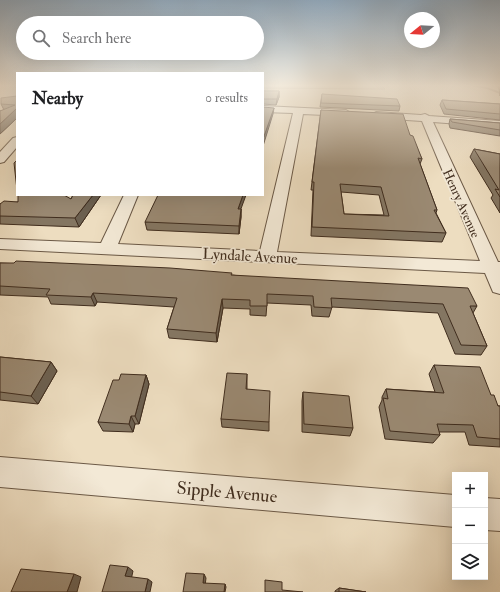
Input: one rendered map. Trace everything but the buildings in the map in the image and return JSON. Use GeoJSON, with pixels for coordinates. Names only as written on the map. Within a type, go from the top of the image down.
{"type":"FeatureCollection","features":[{"type":"Feature","properties":{"kind":"street"},"geometry":{"type":"LineString","coordinates":[[267,257],[299,113]]}},
{"type":"Feature","properties":{"kind":"street"},"geometry":{"type":"LineString","coordinates":[[329,113],[354,114]]}},
{"type":"Feature","properties":{"kind":"street"},"geometry":{"type":"LineString","coordinates":[[370,115],[500,124]]}},
{"type":"Feature","properties":{"kind":"street","name":"Henry Avenue"},"geometry":{"type":"LineString","coordinates":[[425,118],[495,268],[500,287]]}},
{"type":"Feature","properties":{"kind":"street"},"geometry":{"type":"LineString","coordinates":[[0,159],[16,141]]}},
{"type":"Feature","properties":{"kind":"street"},"geometry":{"type":"LineString","coordinates":[[107,249],[131,196]]}},
{"type":"Feature","properties":{"kind":"street","name":"Lyndale Avenue"},"geometry":{"type":"LineString","coordinates":[[0,244],[495,268]]}},
{"type":"Feature","properties":{"kind":"street","name":"Sipple Avenue"},"geometry":{"type":"LineString","coordinates":[[0,472],[452,511]]}},
{"type":"Feature","properties":{"kind":"street"},"geometry":{"type":"LineString","coordinates":[[488,514],[500,515]]}}]}
